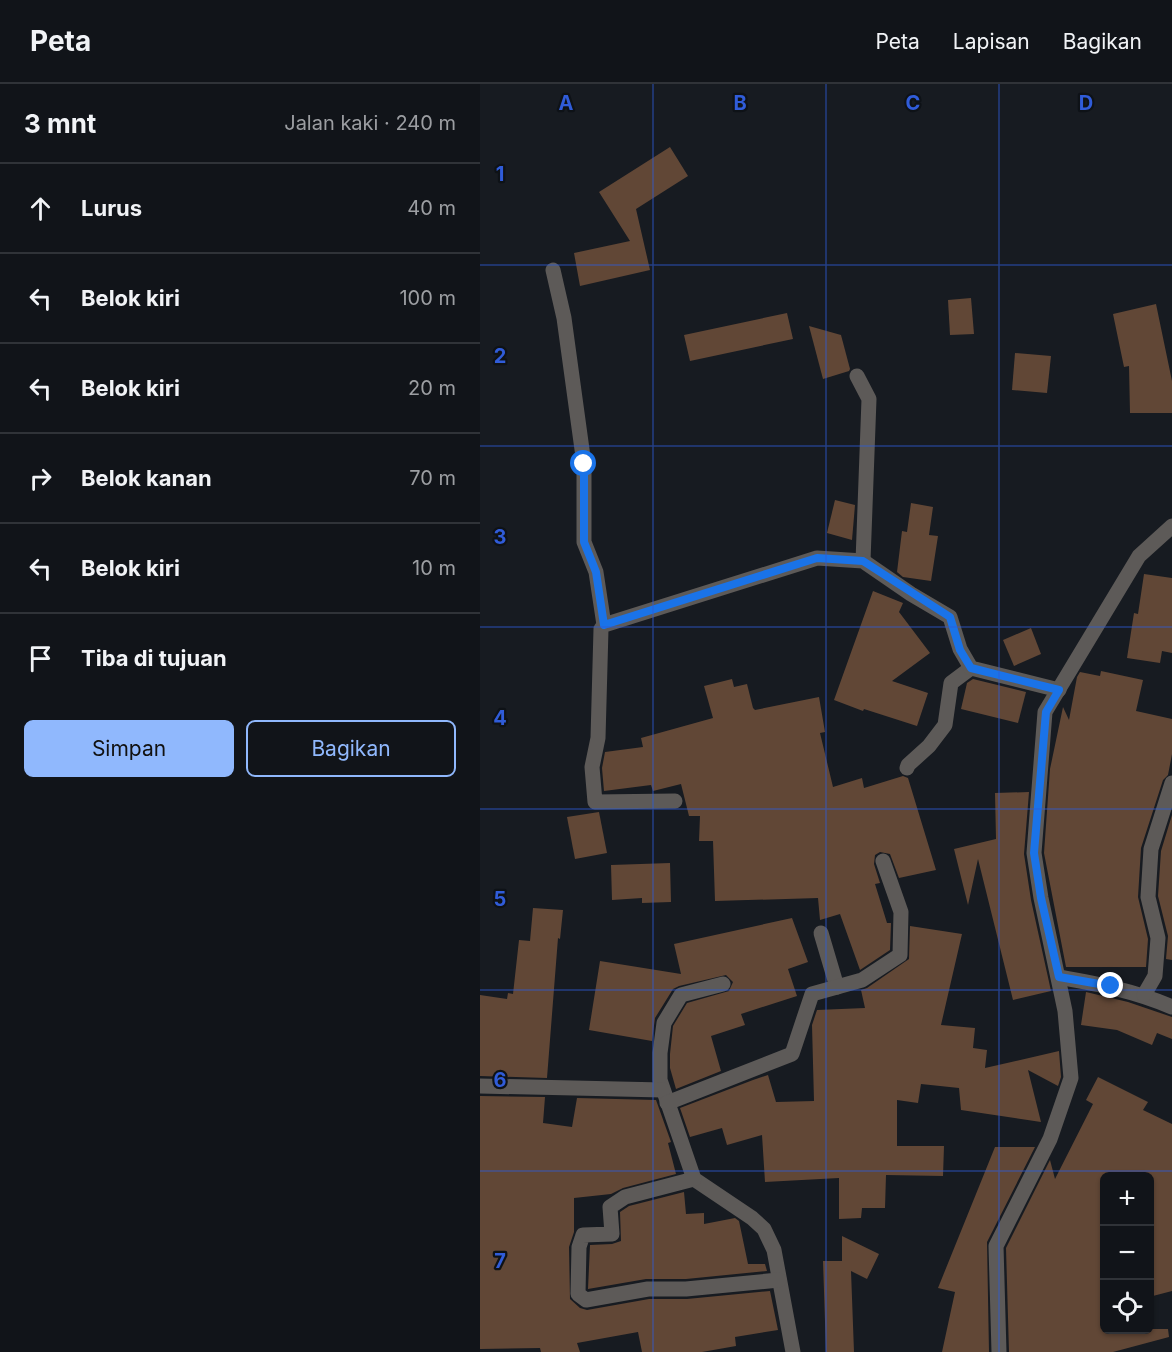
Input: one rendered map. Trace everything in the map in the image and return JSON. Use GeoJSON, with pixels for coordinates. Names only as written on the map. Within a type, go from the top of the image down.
{"type":"FeatureCollection","features":[{"type":"Feature","properties":{"kind":"street"},"geometry":{"type":"LineString","coordinates":[[553,270],[564,318],[584,464],[584,542],[596,572],[604,625],[601,629],[598,738],[592,767],[595,802],[675,801]]}},
{"type":"Feature","properties":{"kind":"street"},"geometry":{"type":"LineString","coordinates":[[856,376],[870,399],[863,561]]}},
{"type":"Feature","properties":{"kind":"street"},"geometry":{"type":"LineString","coordinates":[[999,1352],[996,1245],[1050,1139],[1071,1078],[1065,1011],[1034,853],[1046,712],[1139,556],[1172,526]]}},
{"type":"Feature","properties":{"kind":"street"},"geometry":{"type":"LineString","coordinates":[[604,625],[817,558],[863,561],[950,617],[960,650],[971,668],[1059,690]]}},
{"type":"Feature","properties":{"kind":"street"},"geometry":{"type":"LineString","coordinates":[[907,768],[929,746],[945,724],[951,682],[971,668]]}},
{"type":"Feature","properties":{"kind":"street"},"geometry":{"type":"LineString","coordinates":[[1144,995],[1155,976],[1158,938],[1148,897],[1151,849],[1172,783]]}},
{"type":"Feature","properties":{"kind":"street"},"geometry":{"type":"LineString","coordinates":[[480,1086],[665,1096],[792,1054],[812,994],[862,980],[900,956],[901,912],[883,861]]}},
{"type":"Feature","properties":{"kind":"street"},"geometry":{"type":"LineString","coordinates":[[821,933],[837,987]]}},
{"type":"Feature","properties":{"kind":"street"},"geometry":{"type":"LineString","coordinates":[[1059,977],[1111,986],[1144,995],[1172,1007]]}},
{"type":"Feature","properties":{"kind":"street"},"geometry":{"type":"LineString","coordinates":[[723,984],[681,995],[664,1023],[660,1080],[694,1179],[752,1218],[764,1229],[774,1250],[793,1352]]}},
{"type":"Feature","properties":{"kind":"street"},"geometry":{"type":"LineString","coordinates":[[694,1179],[625,1197],[610,1207],[612,1234],[583,1234],[579,1247],[578,1294],[586,1300],[648,1289],[686,1289],[779,1280]]}},
{"type":"Feature","properties":{"kind":"building"},"geometry":{"type":"Polygon","coordinates":[[[670,147],[688,176],[636,209],[650,270],[580,286],[574,253],[630,241],[599,192],[670,147]]]}},
{"type":"Feature","properties":{"kind":"building"},"geometry":{"type":"Polygon","coordinates":[[[971,298],[974,334],[950,335],[948,300],[971,298]]]}},
{"type":"Feature","properties":{"kind":"building"},"geometry":{"type":"Polygon","coordinates":[[[1156,304],[1172,381],[1172,413],[1130,413],[1129,366],[1124,367],[1113,314],[1156,304]]]}},
{"type":"Feature","properties":{"kind":"building"},"geometry":{"type":"Polygon","coordinates":[[[787,313],[793,339],[690,361],[684,335],[787,313]]]}},
{"type":"Feature","properties":{"kind":"building"},"geometry":{"type":"Polygon","coordinates":[[[809,326],[841,335],[849,371],[823,379],[809,326]]]}},
{"type":"Feature","properties":{"kind":"building"},"geometry":{"type":"Polygon","coordinates":[[[1015,353],[1051,356],[1047,393],[1012,390],[1015,353]]]}},
{"type":"Feature","properties":{"kind":"building"},"geometry":{"type":"Polygon","coordinates":[[[835,500],[855,505],[852,540],[827,533],[835,500]]]}},
{"type":"Feature","properties":{"kind":"building"},"geometry":{"type":"Polygon","coordinates":[[[911,503],[933,507],[929,535],[938,536],[931,581],[903,577],[897,572],[902,531],[907,532],[911,503]]]}},
{"type":"Feature","properties":{"kind":"building"},"geometry":{"type":"Polygon","coordinates":[[[1144,574],[1172,578],[1172,653],[1162,651],[1160,663],[1127,658],[1134,613],[1138,614],[1144,574]]]}},
{"type":"Feature","properties":{"kind":"building"},"geometry":{"type":"Polygon","coordinates":[[[873,591],[903,603],[899,612],[930,653],[892,681],[928,693],[917,726],[864,709],[863,711],[834,700],[873,591]]]}},
{"type":"Feature","properties":{"kind":"building"},"geometry":{"type":"Polygon","coordinates":[[[1031,628],[1041,654],[1014,666],[1003,640],[1031,628]]]}},
{"type":"Feature","properties":{"kind":"building"},"geometry":{"type":"Polygon","coordinates":[[[1101,671],[1143,680],[1136,711],[1172,719],[1172,754],[1168,775],[1163,780],[1141,848],[1138,897],[1148,939],[1146,967],[1066,967],[1044,853],[1050,769],[1063,707],[1069,720],[1077,677],[1080,672],[1100,676],[1101,671]]]}},
{"type":"Feature","properties":{"kind":"building"},"geometry":{"type":"Polygon","coordinates":[[[732,679],[734,687],[747,684],[755,710],[819,697],[825,732],[820,733],[833,787],[862,778],[864,788],[903,776],[908,778],[936,870],[899,878],[890,854],[880,852],[875,855],[874,864],[880,883],[875,884],[887,923],[891,923],[890,950],[860,970],[840,914],[820,920],[818,898],[715,901],[713,841],[699,841],[700,816],[689,816],[681,784],[653,791],[651,785],[604,791],[602,768],[605,752],[643,747],[641,738],[713,718],[704,686],[732,679]]]}},
{"type":"Feature","properties":{"kind":"building"},"geometry":{"type":"Polygon","coordinates":[[[973,679],[1026,692],[1018,723],[961,709],[967,683],[973,679]]]}},
{"type":"Feature","properties":{"kind":"building"},"geometry":{"type":"Polygon","coordinates":[[[1029,792],[1024,854],[1031,900],[1051,991],[1013,1000],[978,859],[968,905],[954,849],[996,839],[995,793],[1029,792]]]}},
{"type":"Feature","properties":{"kind":"building"},"geometry":{"type":"Polygon","coordinates":[[[599,812],[607,853],[575,859],[567,817],[599,812]]]}},
{"type":"Feature","properties":{"kind":"building"},"geometry":{"type":"Polygon","coordinates":[[[1172,815],[1172,960],[1166,959],[1168,936],[1158,896],[1161,851],[1172,815]]]}},
{"type":"Feature","properties":{"kind":"building"},"geometry":{"type":"Polygon","coordinates":[[[670,863],[671,902],[642,903],[642,898],[612,900],[611,865],[670,863]]]}},
{"type":"Feature","properties":{"kind":"building"},"geometry":{"type":"Polygon","coordinates":[[[533,908],[563,910],[560,939],[558,938],[547,1078],[480,1076],[480,995],[507,999],[508,993],[513,994],[519,940],[530,941],[533,908]]]}},
{"type":"Feature","properties":{"kind":"building"},"geometry":{"type":"Polygon","coordinates":[[[792,918],[808,962],[788,969],[797,996],[741,1014],[745,1025],[711,1036],[721,1071],[676,1089],[670,1068],[670,1054],[673,1026],[687,1003],[729,991],[733,982],[726,975],[673,989],[655,1018],[652,1041],[589,1030],[600,961],[681,974],[674,944],[792,918]]]}},
{"type":"Feature","properties":{"kind":"building"},"geometry":{"type":"Polygon","coordinates":[[[910,926],[962,934],[941,1025],[975,1028],[973,1048],[987,1050],[985,1068],[1059,1051],[1061,1077],[1058,1086],[1028,1070],[1041,1122],[961,1110],[959,1088],[921,1084],[918,1103],[897,1100],[897,1146],[944,1146],[943,1176],[886,1175],[885,1208],[862,1208],[861,1218],[839,1219],[839,1178],[765,1182],[762,1135],[727,1145],[722,1128],[690,1137],[680,1108],[768,1075],[776,1102],[814,1101],[812,1025],[817,1010],[865,1008],[861,990],[909,959],[910,926]]]}},
{"type":"Feature","properties":{"kind":"building"},"geometry":{"type":"Polygon","coordinates":[[[1086,992],[1128,1002],[1172,1017],[1172,1039],[1157,1033],[1152,1045],[1117,1030],[1081,1025],[1086,992]]]}},
{"type":"Feature","properties":{"kind":"building"},"geometry":{"type":"Polygon","coordinates":[[[1098,1077],[1148,1102],[1143,1110],[1172,1124],[1172,1291],[1154,1296],[1154,1172],[1100,1172],[1100,1334],[1154,1334],[1154,1329],[1168,1329],[1169,1337],[1113,1352],[1009,1352],[1006,1248],[1050,1160],[1055,1179],[1093,1104],[1086,1100],[1098,1077]]]}},
{"type":"Feature","properties":{"kind":"building"},"geometry":{"type":"Polygon","coordinates":[[[480,1096],[545,1097],[543,1123],[572,1127],[577,1098],[656,1100],[671,1142],[668,1143],[676,1174],[623,1188],[611,1194],[574,1198],[574,1232],[569,1247],[570,1299],[580,1308],[587,1310],[649,1299],[687,1299],[770,1291],[778,1330],[735,1337],[736,1346],[702,1352],[642,1352],[638,1332],[577,1343],[580,1352],[541,1352],[540,1348],[480,1349],[480,1096]]]}},
{"type":"Feature","properties":{"kind":"building"},"geometry":{"type":"Polygon","coordinates":[[[995,1147],[1035,1147],[987,1242],[989,1352],[942,1352],[955,1292],[938,1288],[995,1147]]]}},
{"type":"Feature","properties":{"kind":"building"},"geometry":{"type":"Polygon","coordinates":[[[684,1192],[686,1214],[704,1213],[704,1224],[735,1218],[739,1221],[748,1264],[765,1264],[767,1271],[686,1279],[646,1279],[588,1289],[590,1245],[612,1244],[621,1241],[620,1212],[629,1206],[684,1192]]]}},
{"type":"Feature","properties":{"kind":"building"},"geometry":{"type":"Polygon","coordinates":[[[842,1236],[879,1254],[867,1279],[851,1271],[854,1352],[826,1352],[823,1261],[842,1261],[842,1236]]]}},
{"type":"Feature","properties":{"kind":"route"},"geometry":{"type":"LineString","coordinates":[[584,464],[584,542],[596,572],[604,625],[817,558],[863,561],[950,617],[960,650],[971,668],[1059,690],[1046,712],[1034,853],[1041,898],[1059,977],[1111,986]]}}]}
